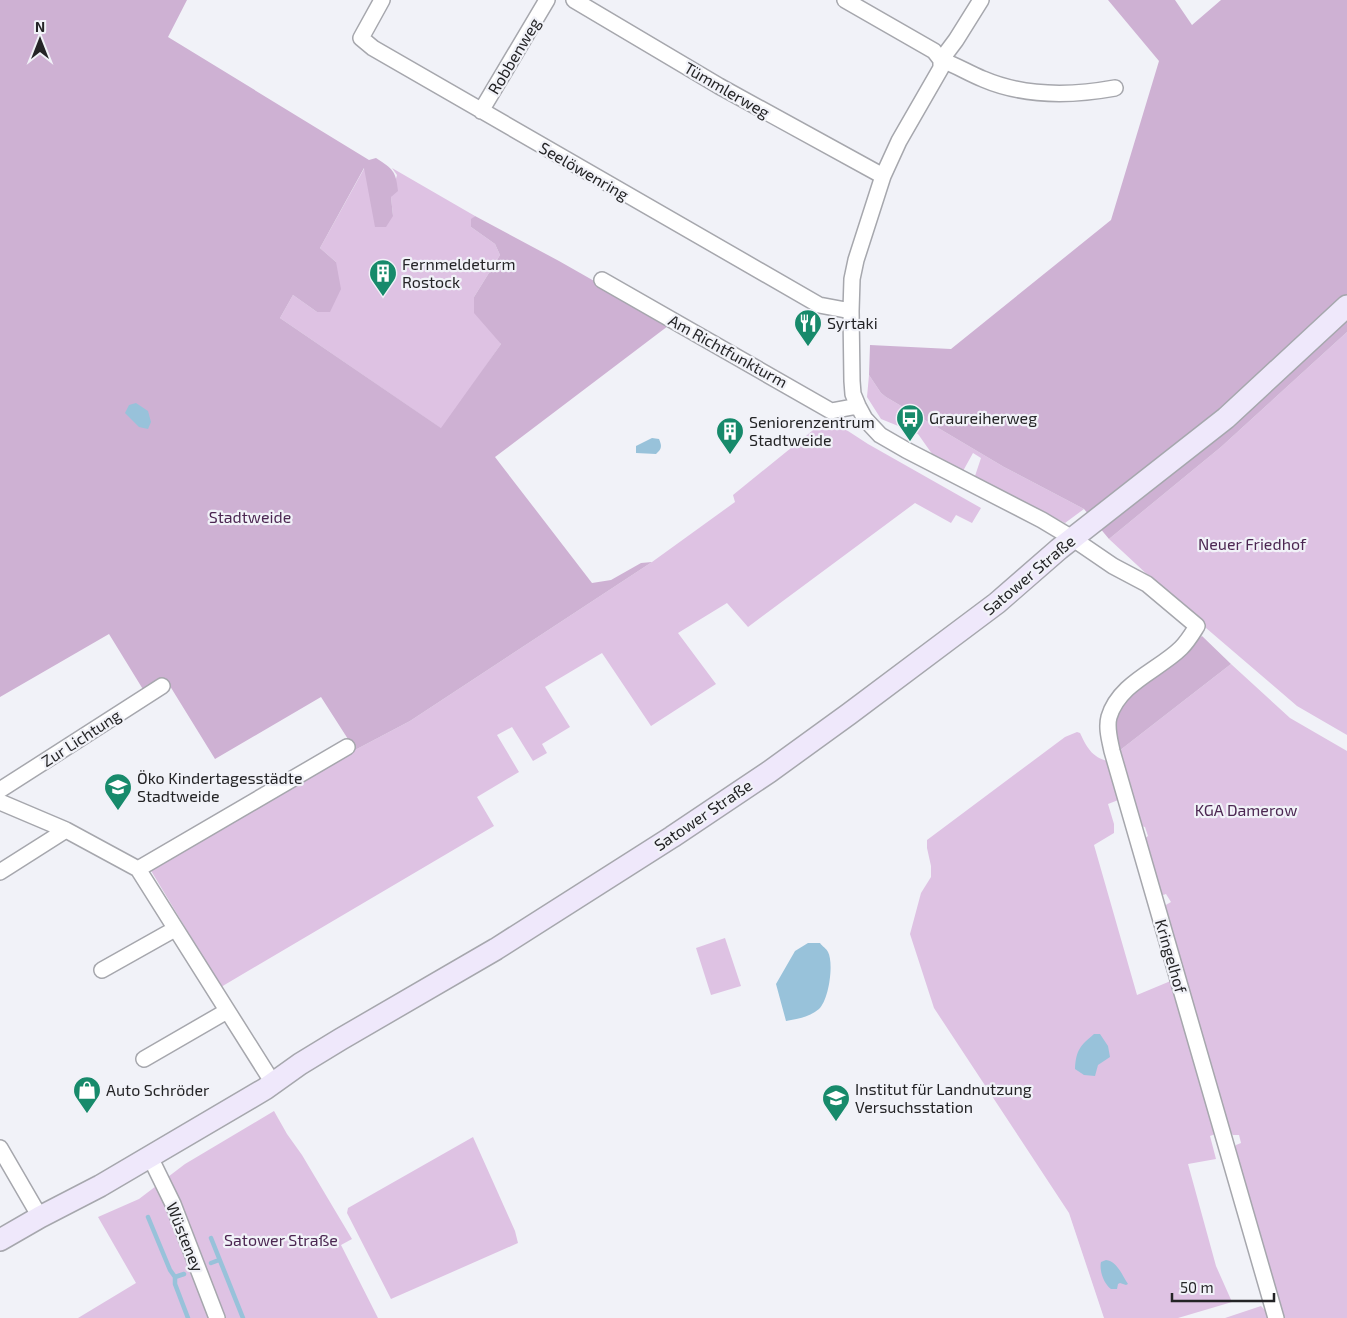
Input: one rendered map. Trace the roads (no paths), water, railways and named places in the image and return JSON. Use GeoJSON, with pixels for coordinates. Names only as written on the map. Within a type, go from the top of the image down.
{"type":"FeatureCollection","features":[{"type":"Feature","properties":{"kind":"main road","name":"Satower Straße"},"geometry":{"type":"LineString","coordinates":[[0,1240],[150,1158],[348,1035],[496,949],[672,837],[768,772],[969,626],[1021,584],[1072,538],[1226,418],[1347,306]]}},
{"type":"Feature","properties":{"kind":"street","name":"Seelöwenring"},"geometry":{"type":"LineString","coordinates":[[382,0],[361,38],[373,48],[481,112],[819,305],[851,311]]}},
{"type":"Feature","properties":{"kind":"street","name":"Robbenweg"},"geometry":{"type":"LineString","coordinates":[[481,112],[547,0]]}},
{"type":"Feature","properties":{"kind":"street","name":"Tümmlerweg"},"geometry":{"type":"LineString","coordinates":[[574,0],[719,86],[882,176]]}},
{"type":"Feature","properties":{"kind":"street"},"geometry":{"type":"LineString","coordinates":[[845,0],[934,51],[941,60],[958,66],[983,79],[1031,92],[1061,95],[1115,88]]}},
{"type":"Feature","properties":{"kind":"street"},"geometry":{"type":"LineString","coordinates":[[981,0],[941,60],[941,68],[899,141],[882,176],[852,279],[853,394],[865,419],[880,435],[1042,520],[1072,538]]}},
{"type":"Feature","properties":{"kind":"street","name":"Am Richtfunkturm"},"geometry":{"type":"LineString","coordinates":[[602,280],[831,410],[858,406]]}},
{"type":"Feature","properties":{"kind":"street","name":"Kringelhof"},"geometry":{"type":"LineString","coordinates":[[1072,538],[1113,566],[1147,584],[1197,626],[1190,639],[1180,650],[1127,689],[1109,716],[1108,728],[1112,752],[1276,1318]]}},
{"type":"Feature","properties":{"kind":"street","name":"Zur Lichtung"},"geometry":{"type":"LineString","coordinates":[[0,790],[162,686]]}},
{"type":"Feature","properties":{"kind":"street"},"geometry":{"type":"LineString","coordinates":[[138,869],[347,747]]}},
{"type":"Feature","properties":{"kind":"street"},"geometry":{"type":"LineString","coordinates":[[0,802],[66,830],[138,869],[273,1083]]}},
{"type":"Feature","properties":{"kind":"street"},"geometry":{"type":"LineString","coordinates":[[0,872],[66,830]]}},
{"type":"Feature","properties":{"kind":"street"},"geometry":{"type":"LineString","coordinates":[[102,970],[175,929]]}},
{"type":"Feature","properties":{"kind":"street"},"geometry":{"type":"LineString","coordinates":[[144,1059],[227,1012]]}},
{"type":"Feature","properties":{"kind":"street"},"geometry":{"type":"LineString","coordinates":[[0,1148],[40,1217]]}},
{"type":"Feature","properties":{"kind":"street","name":"Wüsteney"},"geometry":{"type":"LineString","coordinates":[[150,1158],[174,1204],[217,1318]]}},
{"type":"Feature","properties":{"kind":"water"},"geometry":{"type":"Polygon","coordinates":[[[136,403],[148,411],[151,422],[148,429],[139,427],[125,413],[129,405],[136,403]]]}},
{"type":"Feature","properties":{"kind":"water"},"geometry":{"type":"Polygon","coordinates":[[[652,438],[659,439],[661,444],[656,454],[636,453],[636,446],[652,438]]]}},
{"type":"Feature","properties":{"kind":"water"},"geometry":{"type":"Polygon","coordinates":[[[808,943],[820,943],[828,952],[831,964],[828,990],[823,1004],[815,1012],[786,1021],[776,984],[795,951],[808,943]]]}},
{"type":"Feature","properties":{"kind":"water"},"geometry":{"type":"Polygon","coordinates":[[[1094,1034],[1100,1034],[1108,1046],[1110,1057],[1098,1065],[1095,1076],[1084,1075],[1075,1069],[1076,1057],[1082,1045],[1094,1034]]]}},
{"type":"Feature","properties":{"kind":"water"},"geometry":{"type":"Polygon","coordinates":[[[1106,1260],[1116,1266],[1128,1284],[1120,1283],[1117,1289],[1108,1287],[1101,1273],[1101,1262],[1106,1260]]]}},
{"type":"Feature","properties":{"kind":"waterway"},"geometry":{"type":"LineString","coordinates":[[148,1217],[170,1270],[175,1277],[175,1284],[188,1318]]}},
{"type":"Feature","properties":{"kind":"waterway"},"geometry":{"type":"LineString","coordinates":[[211,1238],[243,1318]]}},
{"type":"Feature","properties":{"kind":"waterway"},"geometry":{"type":"LineString","coordinates":[[211,1263],[219,1260]]}},
{"type":"Feature","properties":{"kind":"waterway"},"geometry":{"type":"LineString","coordinates":[[175,1277],[184,1274]]}},
{"type":"Feature","properties":{"kind":"place","name":"Fernmeldeturm Rostock"},"geometry":{"type":"Point","coordinates":[383,297]}},
{"type":"Feature","properties":{"kind":"place","name":"Syrtaki"},"geometry":{"type":"Point","coordinates":[808,347]}},
{"type":"Feature","properties":{"kind":"place","name":"Graureiherweg"},"geometry":{"type":"Point","coordinates":[910,442]}},
{"type":"Feature","properties":{"kind":"place","name":"Seniorenzentrum Stadtweide"},"geometry":{"type":"Point","coordinates":[730,455]}},
{"type":"Feature","properties":{"kind":"place","name":"Öko Kindertagesstädte Stadtweide"},"geometry":{"type":"Point","coordinates":[118,811]}},
{"type":"Feature","properties":{"kind":"place","name":"Auto Schröder"},"geometry":{"type":"Point","coordinates":[87,1114]}},
{"type":"Feature","properties":{"kind":"place","name":"Institut für Landnutzung Versuchsstation"},"geometry":{"type":"Point","coordinates":[836,1122]}},
{"type":"Feature","properties":{"kind":"park label","name":"Stadtweide"},"geometry":{"type":"Point","coordinates":[250,517]}},
{"type":"Feature","properties":{"kind":"park label","name":"Neuer Friedhof"},"geometry":{"type":"Point","coordinates":[1252,544]}},
{"type":"Feature","properties":{"kind":"park label","name":"KGA Damerow"},"geometry":{"type":"Point","coordinates":[1246,810]}}]}
